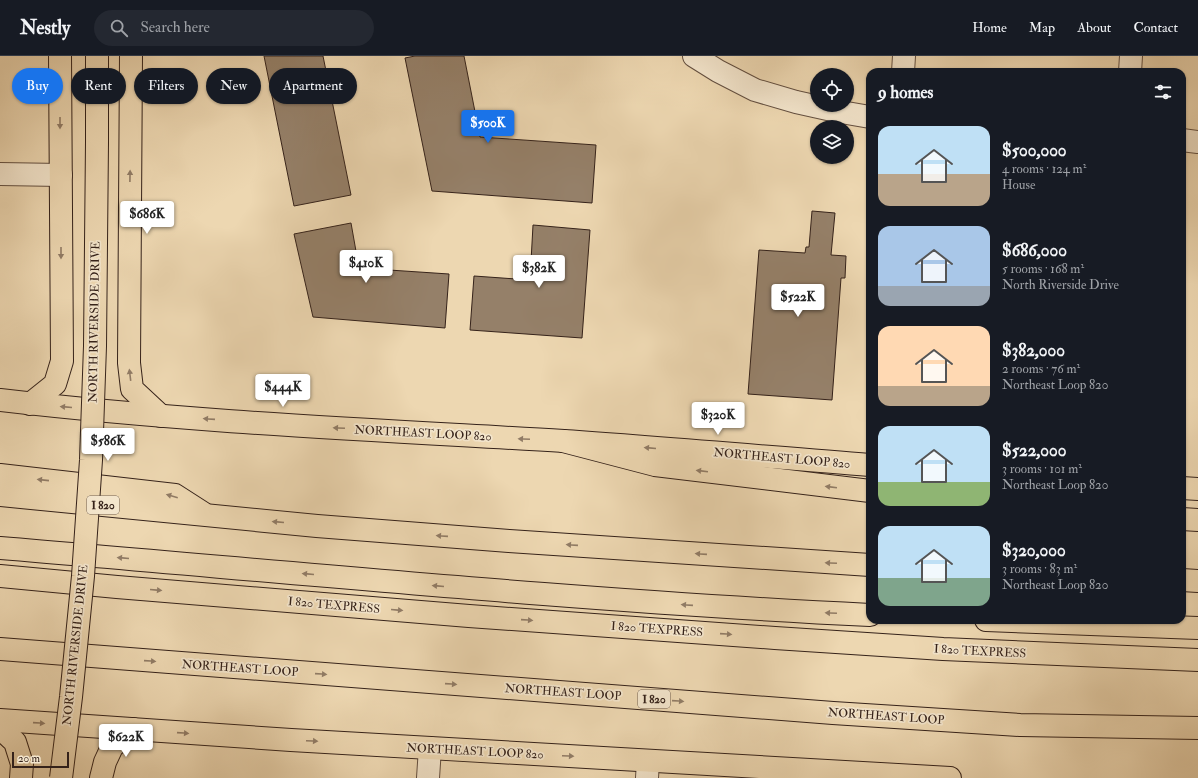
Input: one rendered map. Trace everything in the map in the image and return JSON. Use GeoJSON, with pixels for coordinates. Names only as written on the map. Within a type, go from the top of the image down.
{"type":"FeatureCollection","features":[{"type":"Feature","properties":{"kind":"main road"},"geometry":{"type":"LineString","coordinates":[[30,404],[55,384],[62,361],[60,56]]}},
{"type":"Feature","properties":{"kind":"main road","name":"NORTH RIVERSIDE DRIVE"},"geometry":{"type":"LineString","coordinates":[[61,778],[71,697],[91,460],[95,346],[98,56]]}},
{"type":"Feature","properties":{"kind":"main road"},"geometry":{"type":"LineString","coordinates":[[131,56],[128,363],[132,389],[161,416]]}},
{"type":"Feature","properties":{"kind":"main road","name":"NORTHEAST LOOP 820"},"geometry":{"type":"LineString","coordinates":[[0,400],[161,416],[563,441],[866,465]]}},
{"type":"Feature","properties":{"kind":"main road"},"geometry":{"type":"LineString","coordinates":[[563,441],[655,465],[866,491]]}},
{"type":"Feature","properties":{"kind":"main road"},"geometry":{"type":"LineString","coordinates":[[0,475],[175,495],[205,515]]}},
{"type":"Feature","properties":{"kind":"main road"},"geometry":{"type":"LineString","coordinates":[[1186,488],[1198,489]]}},
{"type":"Feature","properties":{"kind":"main road","name":"I 820"},"geometry":{"type":"LineString","coordinates":[[0,495],[317,526],[866,565]]}},
{"type":"Feature","properties":{"kind":"main road"},"geometry":{"type":"LineString","coordinates":[[1186,518],[1198,520]]}},
{"type":"Feature","properties":{"kind":"main road"},"geometry":{"type":"LineString","coordinates":[[0,548],[484,590],[866,615]]}},
{"type":"Feature","properties":{"kind":"main road","name":"I 820 TEXPRESS"},"geometry":{"type":"LineString","coordinates":[[0,577],[477,616],[936,649],[1198,660]]}},
{"type":"Feature","properties":{"kind":"main road"},"geometry":{"type":"LineString","coordinates":[[1186,580],[1198,581]]}},
{"type":"Feature","properties":{"kind":"main road"},"geometry":{"type":"LineString","coordinates":[[1092,624],[1198,628]]}},
{"type":"Feature","properties":{"kind":"main road","name":"NORTHEAST LOOP"},"geometry":{"type":"LineString","coordinates":[[0,649],[833,713],[1020,725],[1198,728]]}},
{"type":"Feature","properties":{"kind":"main road","name":"NORTHEAST LOOP 820"},"geometry":{"type":"LineString","coordinates":[[0,720],[298,741],[430,748],[647,769],[950,778]]}},
{"type":"Feature","properties":{"kind":"main road"},"geometry":{"type":"LineString","coordinates":[[0,728],[15,742],[22,764],[21,778]]}},
{"type":"Feature","properties":{"kind":"main road"},"geometry":{"type":"LineString","coordinates":[[102,778],[105,762],[112,747],[133,730]]}},
{"type":"Feature","properties":{"kind":"street"},"geometry":{"type":"LineString","coordinates":[[694,56],[718,71],[755,90],[833,111],[866,116]]}},
{"type":"Feature","properties":{"kind":"street"},"geometry":{"type":"LineString","coordinates":[[903,68],[904,56]]}},
{"type":"Feature","properties":{"kind":"street"},"geometry":{"type":"LineString","coordinates":[[1130,68],[1131,56]]}},
{"type":"Feature","properties":{"kind":"street"},"geometry":{"type":"LineString","coordinates":[[1186,140],[1198,142]]}},
{"type":"Feature","properties":{"kind":"street"},"geometry":{"type":"LineString","coordinates":[[0,174],[61,175]]}},
{"type":"Feature","properties":{"kind":"street"},"geometry":{"type":"LineString","coordinates":[[428,778],[430,748]]}},
{"type":"Feature","properties":{"kind":"building"},"geometry":{"type":"Polygon","coordinates":[[[264,56],[323,56],[325,68],[269,68],[269,81],[264,56]]]}},
{"type":"Feature","properties":{"kind":"building"},"geometry":{"type":"Polygon","coordinates":[[[415,56],[464,56],[480,137],[596,145],[592,203],[432,191],[405,58],[415,56]]]}},
{"type":"Feature","properties":{"kind":"building"},"geometry":{"type":"Polygon","coordinates":[[[274,104],[333,104],[351,195],[294,206],[274,104]]]}},
{"type":"Feature","properties":{"kind":"building"},"geometry":{"type":"Polygon","coordinates":[[[812,211],[835,213],[831,255],[846,256],[845,278],[841,278],[832,400],[748,394],[759,250],[805,253],[806,247],[809,247],[812,211]]]}},
{"type":"Feature","properties":{"kind":"building"},"geometry":{"type":"Polygon","coordinates":[[[351,223],[359,268],[449,274],[445,328],[313,317],[294,234],[351,223]]]}},
{"type":"Feature","properties":{"kind":"building"},"geometry":{"type":"Polygon","coordinates":[[[533,225],[590,230],[582,338],[470,330],[474,276],[530,280],[533,225]]]}}]}
